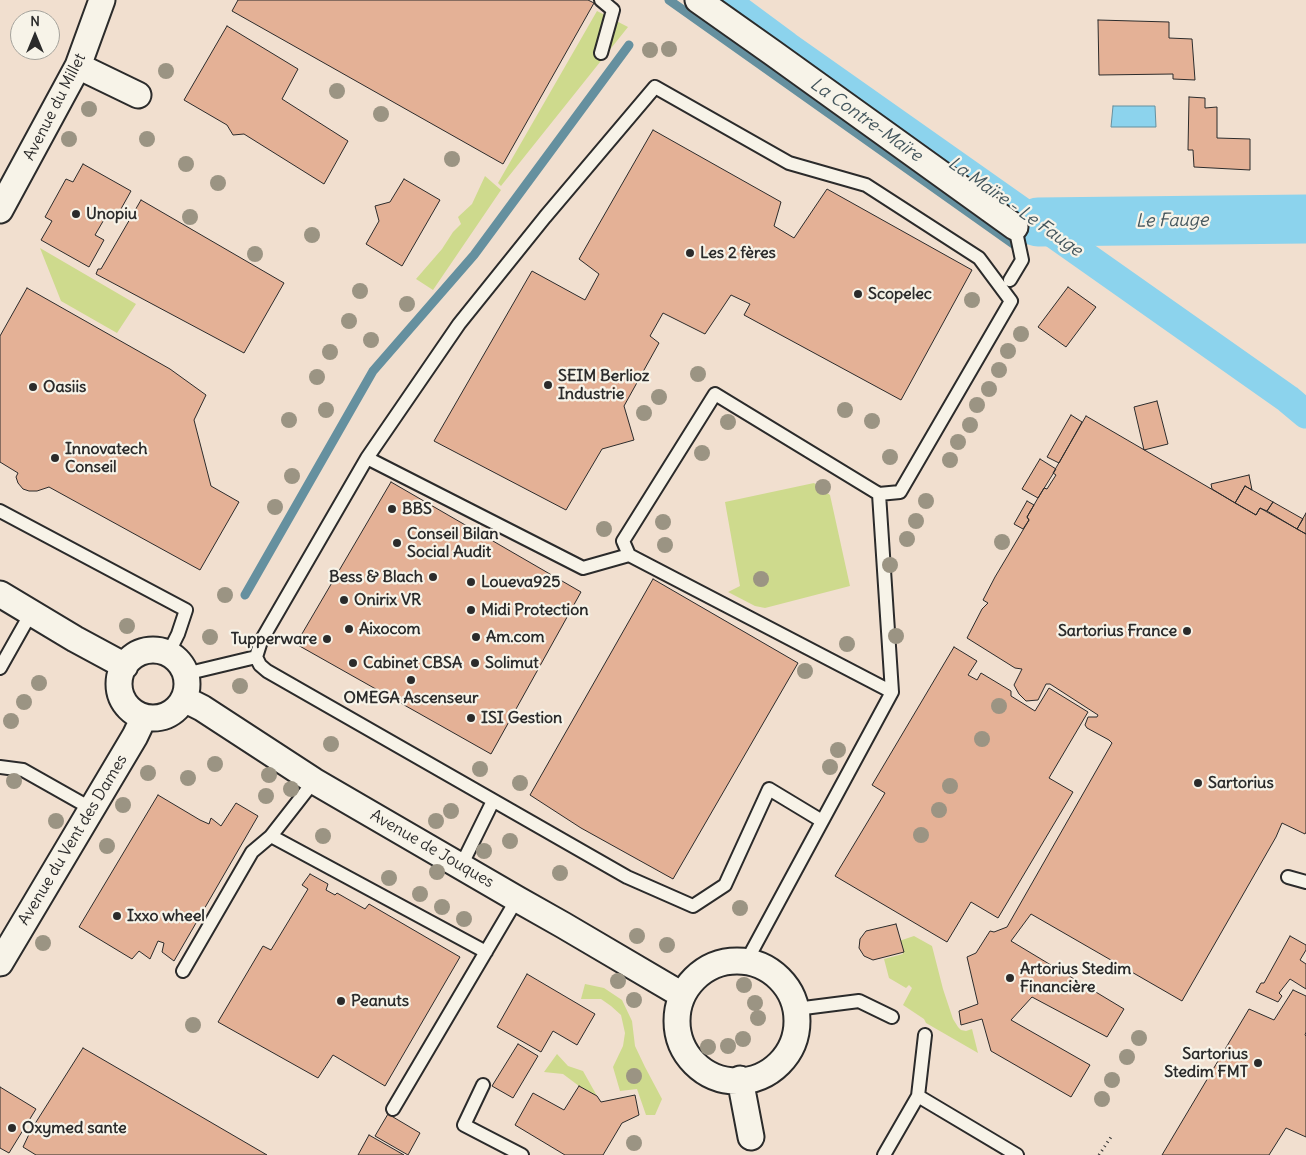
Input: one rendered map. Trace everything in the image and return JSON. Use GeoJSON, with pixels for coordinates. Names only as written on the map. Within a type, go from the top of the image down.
{"type":"FeatureCollection","features":[{"type":"Feature","properties":{"kind":"street","name":"Avenue du Millet"},"geometry":{"type":"LineString","coordinates":[[0,210],[78,66],[102,0]]}},
{"type":"Feature","properties":{"kind":"street"},"geometry":{"type":"LineString","coordinates":[[698,0],[1015,228]]}},
{"type":"Feature","properties":{"kind":"street"},"geometry":{"type":"LineString","coordinates":[[78,66],[138,95]]}},
{"type":"Feature","properties":{"kind":"street"},"geometry":{"type":"LineString","coordinates":[[0,594],[75,639],[125,666]]}},
{"type":"Feature","properties":{"kind":"street"},"geometry":{"type":"LineString","coordinates":[[147,651],[158,651],[168,654],[177,660],[183,668],[185,686],[178,707],[169,715],[157,718],[144,717],[135,713],[126,705],[120,694],[121,671],[125,666],[137,654],[147,651]]}},
{"type":"Feature","properties":{"kind":"street","name":"Avenue de Jouques"},"geometry":{"type":"LineString","coordinates":[[185,686],[202,708],[314,781],[682,995]]}},
{"type":"Feature","properties":{"kind":"street","name":"Avenue du Vent des Dames"},"geometry":{"type":"LineString","coordinates":[[0,963],[135,736],[144,717]]}},
{"type":"Feature","properties":{"kind":"street"},"geometry":{"type":"LineString","coordinates":[[746,962],[758,964],[776,975],[788,989],[796,1009],[795,1035],[787,1054],[777,1065],[760,1077],[729,1081],[709,1075],[698,1067],[684,1051],[676,1023],[682,995],[694,978],[718,963],[746,962]]}},
{"type":"Feature","properties":{"kind":"street"},"geometry":{"type":"LineString","coordinates":[[740,1079],[751,1137]]}},
{"type":"Feature","properties":{"kind":"lane"},"geometry":{"type":"LineString","coordinates":[[601,0],[613,10],[601,53]]}},
{"type":"Feature","properties":{"kind":"lane"},"geometry":{"type":"LineString","coordinates":[[822,821],[769,790],[725,885],[693,906],[627,877],[493,801],[267,671],[260,665],[256,657],[261,641],[367,458],[459,324],[546,216],[655,87],[789,163],[866,185],[979,258],[1011,301],[900,492],[879,494],[714,394],[623,541],[629,555],[892,692]]}},
{"type":"Feature","properties":{"kind":"lane"},"geometry":{"type":"LineString","coordinates":[[1010,280],[1022,260],[1015,228]]}},
{"type":"Feature","properties":{"kind":"lane"},"geometry":{"type":"LineString","coordinates":[[367,458],[584,568],[629,555]]}},
{"type":"Feature","properties":{"kind":"lane"},"geometry":{"type":"LineString","coordinates":[[746,962],[892,692],[879,494]]}},
{"type":"Feature","properties":{"kind":"lane"},"geometry":{"type":"LineString","coordinates":[[0,511],[186,610],[178,634],[168,654]]}},
{"type":"Feature","properties":{"kind":"lane"},"geometry":{"type":"LineString","coordinates":[[0,668],[31,613]]}},
{"type":"Feature","properties":{"kind":"lane"},"geometry":{"type":"LineString","coordinates":[[185,686],[256,657]]}},
{"type":"Feature","properties":{"kind":"lane"},"geometry":{"type":"LineString","coordinates":[[0,768],[23,770],[92,809]]}},
{"type":"Feature","properties":{"kind":"lane"},"geometry":{"type":"LineString","coordinates":[[183,971],[252,852],[271,836],[314,781]]}},
{"type":"Feature","properties":{"kind":"lane"},"geometry":{"type":"LineString","coordinates":[[461,866],[493,801]]}},
{"type":"Feature","properties":{"kind":"lane"},"geometry":{"type":"LineString","coordinates":[[271,836],[486,952]]}},
{"type":"Feature","properties":{"kind":"lane"},"geometry":{"type":"LineString","coordinates":[[1288,877],[1306,882]]}},
{"type":"Feature","properties":{"kind":"lane"},"geometry":{"type":"LineString","coordinates":[[393,1108],[517,899]]}},
{"type":"Feature","properties":{"kind":"lane"},"geometry":{"type":"LineString","coordinates":[[796,1009],[859,1001],[892,1017]]}},
{"type":"Feature","properties":{"kind":"lane"},"geometry":{"type":"LineString","coordinates":[[884,1155],[918,1096],[925,1035]]}},
{"type":"Feature","properties":{"kind":"lane"},"geometry":{"type":"LineString","coordinates":[[483,1085],[464,1126],[522,1155]]}},
{"type":"Feature","properties":{"kind":"lane"},"geometry":{"type":"LineString","coordinates":[[918,1096],[1017,1155]]}},
{"type":"Feature","properties":{"kind":"path"},"geometry":{"type":"LineString","coordinates":[[1099,1155],[1111,1137]]}},
{"type":"Feature","properties":{"kind":"green space"},"geometry":{"type":"Polygon","coordinates":[[[597,11],[628,27],[501,186],[498,183],[597,11]]]}},
{"type":"Feature","properties":{"kind":"green space"},"geometry":{"type":"Polygon","coordinates":[[[485,176],[501,190],[433,290],[416,279],[461,224],[458,217],[472,204],[485,176]]]}},
{"type":"Feature","properties":{"kind":"green space"},"geometry":{"type":"Polygon","coordinates":[[[40,248],[136,304],[117,333],[61,301],[40,248]]]}},
{"type":"Feature","properties":{"kind":"green space"},"geometry":{"type":"Polygon","coordinates":[[[814,483],[830,495],[850,586],[765,608],[755,606],[728,592],[740,586],[725,502],[814,483]]]}},
{"type":"Feature","properties":{"kind":"green space"},"geometry":{"type":"Polygon","coordinates":[[[914,936],[932,946],[953,1019],[961,1030],[972,1029],[978,1053],[926,1023],[924,1019],[903,1005],[912,988],[909,985],[906,988],[889,978],[884,959],[903,954],[899,941],[914,936]]]}},
{"type":"Feature","properties":{"kind":"green space"},"geometry":{"type":"Polygon","coordinates":[[[585,984],[604,988],[622,1000],[632,1021],[635,1046],[662,1099],[655,1115],[646,1115],[637,1089],[620,1091],[613,1067],[623,1046],[625,1033],[621,1015],[601,999],[581,999],[585,984]]]}},
{"type":"Feature","properties":{"kind":"green space"},"geometry":{"type":"Polygon","coordinates":[[[557,1054],[568,1066],[583,1071],[597,1096],[563,1074],[544,1072],[557,1054]]]}},
{"type":"Feature","properties":{"kind":"water"},"geometry":{"type":"Polygon","coordinates":[[[1113,106],[1155,106],[1156,127],[1111,127],[1113,106]]]}},
{"type":"Feature","properties":{"kind":"building"},"geometry":{"type":"Polygon","coordinates":[[[238,0],[588,0],[594,3],[503,164],[232,11],[238,0]]]}},
{"type":"Feature","properties":{"kind":"building"},"geometry":{"type":"Polygon","coordinates":[[[1098,20],[1169,22],[1169,38],[1192,39],[1195,80],[1173,79],[1173,74],[1099,75],[1098,20]]]}},
{"type":"Feature","properties":{"kind":"building"},"geometry":{"type":"Polygon","coordinates":[[[227,26],[298,69],[282,99],[348,141],[324,184],[244,134],[233,135],[227,125],[184,100],[227,26]]]}},
{"type":"Feature","properties":{"kind":"building"},"geometry":{"type":"Polygon","coordinates":[[[1189,97],[1205,98],[1205,108],[1217,107],[1217,138],[1250,139],[1250,170],[1194,167],[1193,150],[1188,150],[1189,97]]]}},
{"type":"Feature","properties":{"kind":"building"},"geometry":{"type":"Polygon","coordinates":[[[653,130],[781,202],[774,226],[794,238],[827,189],[972,270],[901,400],[744,315],[750,304],[731,295],[705,334],[663,313],[650,336],[659,343],[624,406],[634,440],[602,449],[566,510],[434,441],[532,271],[585,300],[599,274],[579,259],[653,130]]]}},
{"type":"Feature","properties":{"kind":"building"},"geometry":{"type":"Polygon","coordinates":[[[83,164],[131,191],[117,216],[109,211],[95,235],[104,240],[89,267],[41,240],[52,221],[45,217],[66,179],[73,182],[83,164]]]}},
{"type":"Feature","properties":{"kind":"building"},"geometry":{"type":"Polygon","coordinates":[[[404,179],[440,200],[402,266],[366,244],[379,221],[375,206],[390,202],[404,179]]]}},
{"type":"Feature","properties":{"kind":"building"},"geometry":{"type":"Polygon","coordinates":[[[141,200],[284,283],[244,353],[96,274],[98,269],[101,269],[141,200]]]}},
{"type":"Feature","properties":{"kind":"building"},"geometry":{"type":"Polygon","coordinates":[[[1068,287],[1096,307],[1066,347],[1038,327],[1068,287]]]}},
{"type":"Feature","properties":{"kind":"building"},"geometry":{"type":"Polygon","coordinates":[[[27,288],[170,369],[206,395],[194,420],[211,486],[239,502],[200,570],[49,487],[37,491],[23,489],[16,477],[18,473],[0,462],[0,336],[27,288]]]}},
{"type":"Feature","properties":{"kind":"building"},"geometry":{"type":"Polygon","coordinates":[[[1157,401],[1168,444],[1144,450],[1134,407],[1157,401]]]}},
{"type":"Feature","properties":{"kind":"building"},"geometry":{"type":"Polygon","coordinates":[[[1071,415],[1082,422],[1059,463],[1047,457],[1071,415]]]}},
{"type":"Feature","properties":{"kind":"building","name":"Sartorius"},"geometry":{"type":"Polygon","coordinates":[[[1086,416],[1256,515],[1260,508],[1306,534],[1306,832],[1305,834],[1282,823],[1276,837],[1182,1001],[1031,914],[1011,941],[1124,1009],[1107,1037],[1032,997],[1011,1020],[1090,1065],[1071,1097],[991,1051],[982,1019],[961,1025],[959,1011],[978,1004],[967,957],[976,953],[990,931],[994,932],[1007,927],[1112,743],[1085,725],[1088,717],[1097,717],[1098,715],[1050,684],[1046,684],[1038,700],[1026,701],[1014,685],[1022,669],[1015,668],[967,638],[982,609],[988,603],[983,600],[1029,520],[1027,517],[1044,488],[1047,489],[1056,475],[1053,473],[1086,416]]]}},
{"type":"Feature","properties":{"kind":"building"},"geometry":{"type":"Polygon","coordinates":[[[1040,459],[1056,469],[1038,498],[1022,489],[1040,459]]]}},
{"type":"Feature","properties":{"kind":"building"},"geometry":{"type":"Polygon","coordinates":[[[1249,475],[1252,490],[1245,486],[1235,503],[1212,489],[1211,484],[1249,475]]]}},
{"type":"Feature","properties":{"kind":"building"},"geometry":{"type":"Polygon","coordinates":[[[391,482],[581,592],[491,754],[296,644],[391,482]]]}},
{"type":"Feature","properties":{"kind":"building"},"geometry":{"type":"Polygon","coordinates":[[[1245,486],[1273,502],[1267,511],[1260,508],[1256,515],[1235,503],[1245,486]]]}},
{"type":"Feature","properties":{"kind":"building"},"geometry":{"type":"Polygon","coordinates":[[[1027,501],[1034,505],[1027,517],[1029,520],[1023,529],[1014,524],[1027,501]]]}},
{"type":"Feature","properties":{"kind":"building"},"geometry":{"type":"Polygon","coordinates":[[[1273,502],[1303,519],[1297,529],[1267,511],[1273,502]]]}},
{"type":"Feature","properties":{"kind":"building"},"geometry":{"type":"Polygon","coordinates":[[[1306,513],[1306,534],[1297,529],[1306,513]]]}},
{"type":"Feature","properties":{"kind":"building"},"geometry":{"type":"Polygon","coordinates":[[[653,579],[798,663],[673,879],[581,828],[530,795],[653,579]]]}},
{"type":"Feature","properties":{"kind":"building"},"geometry":{"type":"Polygon","coordinates":[[[954,647],[977,661],[968,675],[977,680],[981,673],[1011,691],[1011,696],[1035,711],[1049,688],[1088,712],[1049,778],[1073,792],[998,918],[971,902],[947,942],[835,876],[885,793],[872,785],[954,647]]]}},
{"type":"Feature","properties":{"kind":"building"},"geometry":{"type":"Polygon","coordinates":[[[158,795],[209,824],[211,818],[221,826],[236,803],[258,816],[174,961],[162,952],[164,943],[158,941],[150,959],[139,951],[132,959],[79,927],[158,795]]]}},
{"type":"Feature","properties":{"kind":"building"},"geometry":{"type":"Polygon","coordinates":[[[310,874],[328,884],[326,890],[335,895],[337,893],[365,909],[369,904],[460,957],[385,1086],[333,1055],[318,1078],[218,1022],[263,946],[271,950],[308,889],[302,885],[310,874]]]}},
{"type":"Feature","properties":{"kind":"building"},"geometry":{"type":"Polygon","coordinates":[[[896,924],[904,952],[873,960],[864,956],[859,948],[860,939],[866,931],[896,924]]]}},
{"type":"Feature","properties":{"kind":"building"},"geometry":{"type":"Polygon","coordinates":[[[1290,936],[1306,945],[1306,950],[1300,960],[1306,964],[1306,989],[1290,979],[1279,993],[1282,996],[1278,1002],[1256,992],[1261,983],[1264,983],[1290,936]]]}},
{"type":"Feature","properties":{"kind":"building"},"geometry":{"type":"Polygon","coordinates":[[[527,974],[595,1014],[577,1045],[553,1031],[541,1052],[497,1027],[527,974]]]}},
{"type":"Feature","properties":{"kind":"building"},"geometry":{"type":"Polygon","coordinates":[[[1293,990],[1306,996],[1306,1137],[1286,1128],[1269,1155],[1162,1155],[1249,1009],[1274,1020],[1293,990]]]}},
{"type":"Feature","properties":{"kind":"building"},"geometry":{"type":"Polygon","coordinates":[[[518,1044],[538,1056],[513,1098],[492,1086],[518,1044]]]}},
{"type":"Feature","properties":{"kind":"building"},"geometry":{"type":"Polygon","coordinates":[[[83,1048],[267,1155],[36,1155],[23,1147],[31,1130],[83,1048]]]}},
{"type":"Feature","properties":{"kind":"building"},"geometry":{"type":"Polygon","coordinates":[[[579,1086],[597,1096],[601,1102],[635,1095],[639,1115],[622,1123],[603,1155],[565,1155],[515,1125],[533,1093],[564,1110],[579,1086]]]}},
{"type":"Feature","properties":{"kind":"building","name":"Oxymed sante"},"geometry":{"type":"Polygon","coordinates":[[[0,1087],[36,1109],[9,1153],[0,1148],[0,1087]]]}},
{"type":"Feature","properties":{"kind":"building"},"geometry":{"type":"Polygon","coordinates":[[[388,1114],[420,1133],[408,1155],[375,1136],[388,1114]]]}},
{"type":"Feature","properties":{"kind":"building"},"geometry":{"type":"Polygon","coordinates":[[[369,1135],[404,1155],[358,1155],[369,1135]]]}},
{"type":"Feature","properties":{"kind":"waterway","name":"La Contre-Maïre"},"geometry":{"type":"LineString","coordinates":[[669,0],[1019,248],[1038,222]]}},
{"type":"Feature","properties":{"kind":"waterway","name":"La Maïre - Le Fauge"},"geometry":{"type":"LineString","coordinates":[[725,0],[787,46],[1288,399],[1306,414]]}},
{"type":"Feature","properties":{"kind":"waterway"},"geometry":{"type":"LineString","coordinates":[[245,595],[373,371],[474,255],[629,45]]}},
{"type":"Feature","properties":{"kind":"waterway","name":"Le Fauge"},"geometry":{"type":"LineString","coordinates":[[1038,222],[1306,219]]}},
{"type":"Feature","properties":{"kind":"place","name":"Unopiu"},"geometry":{"type":"Point","coordinates":[76,214]}},
{"type":"Feature","properties":{"kind":"place","name":"Les 2 fères"},"geometry":{"type":"Point","coordinates":[690,253]}},
{"type":"Feature","properties":{"kind":"place","name":"Scopelec"},"geometry":{"type":"Point","coordinates":[858,294]}},
{"type":"Feature","properties":{"kind":"place","name":"SEIM Berlioz Industrie"},"geometry":{"type":"Point","coordinates":[548,385]}},
{"type":"Feature","properties":{"kind":"place","name":"Oasiis"},"geometry":{"type":"Point","coordinates":[33,387]}},
{"type":"Feature","properties":{"kind":"place","name":"Innovatech Conseil"},"geometry":{"type":"Point","coordinates":[55,458]}},
{"type":"Feature","properties":{"kind":"place","name":"BBS"},"geometry":{"type":"Point","coordinates":[392,509]}},
{"type":"Feature","properties":{"kind":"place","name":"Conseil Bilan Social Audit"},"geometry":{"type":"Point","coordinates":[397,543]}},
{"type":"Feature","properties":{"kind":"place","name":"Bess & Blach"},"geometry":{"type":"Point","coordinates":[433,577]}},
{"type":"Feature","properties":{"kind":"place","name":"Loueva925"},"geometry":{"type":"Point","coordinates":[471,582]}},
{"type":"Feature","properties":{"kind":"place","name":"Onirix VR"},"geometry":{"type":"Point","coordinates":[344,600]}},
{"type":"Feature","properties":{"kind":"place","name":"Midi Protection"},"geometry":{"type":"Point","coordinates":[471,610]}},
{"type":"Feature","properties":{"kind":"place","name":"Aixocom"},"geometry":{"type":"Point","coordinates":[349,629]}},
{"type":"Feature","properties":{"kind":"place","name":"Sartorius France"},"geometry":{"type":"Point","coordinates":[1187,631]}},
{"type":"Feature","properties":{"kind":"place","name":"Am.com"},"geometry":{"type":"Point","coordinates":[476,637]}},
{"type":"Feature","properties":{"kind":"place","name":"Tupperware"},"geometry":{"type":"Point","coordinates":[327,639]}},
{"type":"Feature","properties":{"kind":"place","name":"Cabinet CBSA"},"geometry":{"type":"Point","coordinates":[353,663]}},
{"type":"Feature","properties":{"kind":"place","name":"Solimut"},"geometry":{"type":"Point","coordinates":[475,663]}},
{"type":"Feature","properties":{"kind":"place","name":"OMEGA Ascenseur"},"geometry":{"type":"Point","coordinates":[411,680]}},
{"type":"Feature","properties":{"kind":"place","name":"ISI Gestion"},"geometry":{"type":"Point","coordinates":[471,718]}},
{"type":"Feature","properties":{"kind":"place","name":"Sartorius"},"geometry":{"type":"Point","coordinates":[1198,783]}},
{"type":"Feature","properties":{"kind":"place","name":"Ixxo wheel"},"geometry":{"type":"Point","coordinates":[117,916]}},
{"type":"Feature","properties":{"kind":"place","name":"Artorius Stedim Financière"},"geometry":{"type":"Point","coordinates":[1010,978]}},
{"type":"Feature","properties":{"kind":"place","name":"Peanuts"},"geometry":{"type":"Point","coordinates":[341,1001]}},
{"type":"Feature","properties":{"kind":"place","name":"Sartorius Stedim FMT"},"geometry":{"type":"Point","coordinates":[1258,1063]}},
{"type":"Feature","properties":{"kind":"place","name":"Oxymed sante"},"geometry":{"type":"Point","coordinates":[12,1128]}}]}
